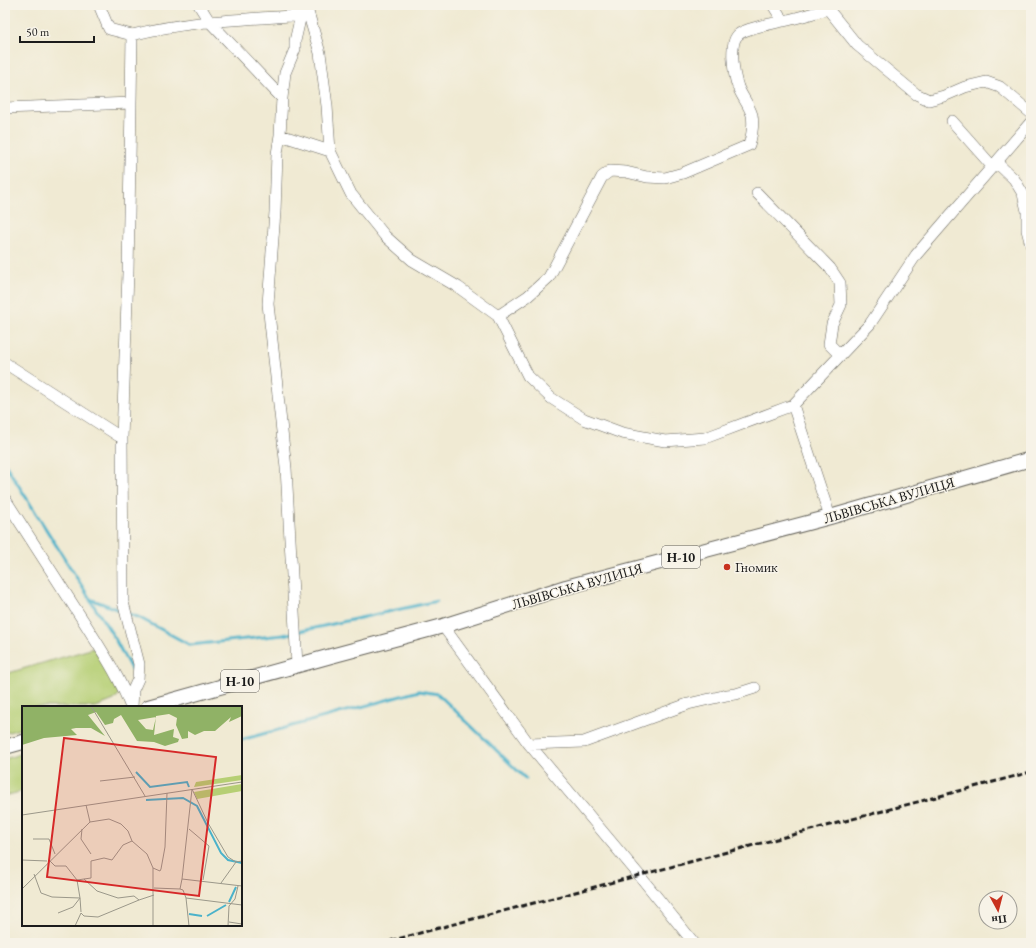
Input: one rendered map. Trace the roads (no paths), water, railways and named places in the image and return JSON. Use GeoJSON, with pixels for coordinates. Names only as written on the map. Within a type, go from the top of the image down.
{"type":"FeatureCollection","features":[{"type":"Feature","properties":{"kind":"main road","name":"ЛЬВІВСЬКА ВУЛИЦЯ"},"geometry":{"type":"LineString","coordinates":[[297,665],[443,626],[566,587],[830,517],[1031,459]]}},
{"type":"Feature","properties":{"kind":"main road","name":"Н-10"},"geometry":{"type":"LineString","coordinates":[[152,706],[297,665]]}},
{"type":"Feature","properties":{"kind":"main road"},"geometry":{"type":"LineString","coordinates":[[5,747],[22,742]]}},
{"type":"Feature","properties":{"kind":"street"},"geometry":{"type":"LineString","coordinates":[[99,5],[109,29],[132,35],[209,21],[305,12]]}},
{"type":"Feature","properties":{"kind":"street"},"geometry":{"type":"LineString","coordinates":[[199,5],[209,21],[282,98]]}},
{"type":"Feature","properties":{"kind":"street"},"geometry":{"type":"LineString","coordinates":[[773,5],[783,21]]}},
{"type":"Feature","properties":{"kind":"street"},"geometry":{"type":"LineString","coordinates":[[498,316],[528,296],[549,278],[602,177],[610,171],[626,172],[647,177],[665,178],[683,173],[749,145],[753,130],[752,115],[738,87],[734,67],[733,54],[735,38],[740,33],[827,7],[857,45],[916,94],[929,100],[944,96],[965,87],[986,82],[1000,87],[1031,112]]}},
{"type":"Feature","properties":{"kind":"street"},"geometry":{"type":"LineString","coordinates":[[297,665],[286,468],[268,304],[275,212],[277,154],[285,73],[295,49],[295,41],[305,12]]}},
{"type":"Feature","properties":{"kind":"street"},"geometry":{"type":"LineString","coordinates":[[305,12],[320,53],[327,106],[330,151],[351,194],[385,236],[412,260],[458,288],[498,316],[528,376],[551,398],[584,419],[622,433],[665,441],[705,438],[793,405],[870,324],[916,255],[1031,122]]}},
{"type":"Feature","properties":{"kind":"street"},"geometry":{"type":"LineString","coordinates":[[131,706],[133,690],[138,679],[139,664],[123,602],[122,438],[128,265],[132,35]]}},
{"type":"Feature","properties":{"kind":"street"},"geometry":{"type":"LineString","coordinates":[[5,108],[131,102]]}},
{"type":"Feature","properties":{"kind":"street"},"geometry":{"type":"LineString","coordinates":[[952,121],[994,164],[1014,179],[1023,194],[1027,211],[1027,230],[1031,245]]}},
{"type":"Feature","properties":{"kind":"street"},"geometry":{"type":"LineString","coordinates":[[280,135],[330,151]]}},
{"type":"Feature","properties":{"kind":"street"},"geometry":{"type":"LineString","coordinates":[[757,193],[830,268],[840,283],[841,306],[832,324],[829,344],[840,356]]}},
{"type":"Feature","properties":{"kind":"street"},"geometry":{"type":"LineString","coordinates":[[5,363],[122,438]]}},
{"type":"Feature","properties":{"kind":"street"},"geometry":{"type":"LineString","coordinates":[[793,405],[830,517]]}},
{"type":"Feature","properties":{"kind":"street"},"geometry":{"type":"LineString","coordinates":[[5,499],[49,566],[123,686],[131,706]]}},
{"type":"Feature","properties":{"kind":"street"},"geometry":{"type":"LineString","coordinates":[[443,626],[529,744],[640,875],[694,943]]}},
{"type":"Feature","properties":{"kind":"street"},"geometry":{"type":"LineString","coordinates":[[529,744],[584,742],[688,704],[736,694],[755,688]]}},
{"type":"Feature","properties":{"kind":"waterway"},"geometry":{"type":"LineString","coordinates":[[5,464],[90,599],[122,611]]}},
{"type":"Feature","properties":{"kind":"waterway"},"geometry":{"type":"LineString","coordinates":[[90,600],[114,637],[131,669]]}},
{"type":"Feature","properties":{"kind":"waterway"},"geometry":{"type":"LineString","coordinates":[[129,614],[140,618],[190,645],[283,635],[437,601]]}},
{"type":"Feature","properties":{"kind":"waterway"},"geometry":{"type":"LineString","coordinates":[[242,740],[419,691],[438,694],[526,779]]}},
{"type":"Feature","properties":{"kind":"railway"},"geometry":{"type":"LineString","coordinates":[[382,943],[1031,772]]}},
{"type":"Feature","properties":{"kind":"place","name":"Гномик"},"geometry":{"type":"Point","coordinates":[727,567]}}]}
